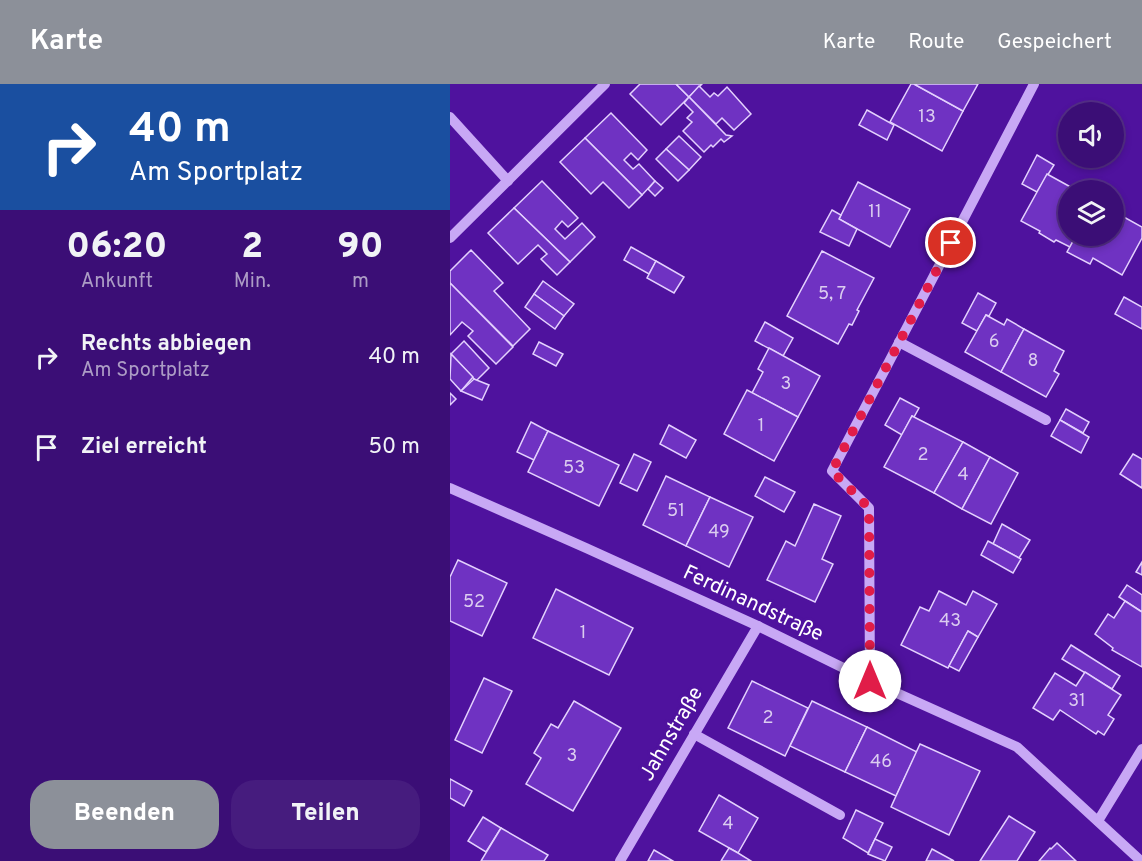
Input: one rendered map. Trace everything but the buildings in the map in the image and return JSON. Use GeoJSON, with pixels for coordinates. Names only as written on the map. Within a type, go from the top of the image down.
{"type":"FeatureCollection","features":[{"type":"Feature","properties":{"kind":"street"},"geometry":{"type":"LineString","coordinates":[[450,238],[605,84]]}},
{"type":"Feature","properties":{"kind":"street"},"geometry":{"type":"LineString","coordinates":[[870,681],[869,508],[832,471],[1034,84]]}},
{"type":"Feature","properties":{"kind":"street"},"geometry":{"type":"LineString","coordinates":[[450,117],[508,181]]}},
{"type":"Feature","properties":{"kind":"street"},"geometry":{"type":"LineString","coordinates":[[899,342],[1046,420]]}},
{"type":"Feature","properties":{"kind":"street","name":"Ferdinandstraße"},"geometry":{"type":"LineString","coordinates":[[450,488],[758,626],[870,681],[1017,747],[1141,861]]}},
{"type":"Feature","properties":{"kind":"street","name":"Jahnstraße"},"geometry":{"type":"LineString","coordinates":[[620,861],[758,626]]}},
{"type":"Feature","properties":{"kind":"street"},"geometry":{"type":"LineString","coordinates":[[694,734],[840,815]]}},
{"type":"Feature","properties":{"kind":"street"},"geometry":{"type":"LineString","coordinates":[[1098,821],[1142,749]]}},
{"type":"Feature","properties":{"kind":"route"},"geometry":{"type":"LineString","coordinates":[[870,681],[869,508],[832,471],[951,243]]}}]}
